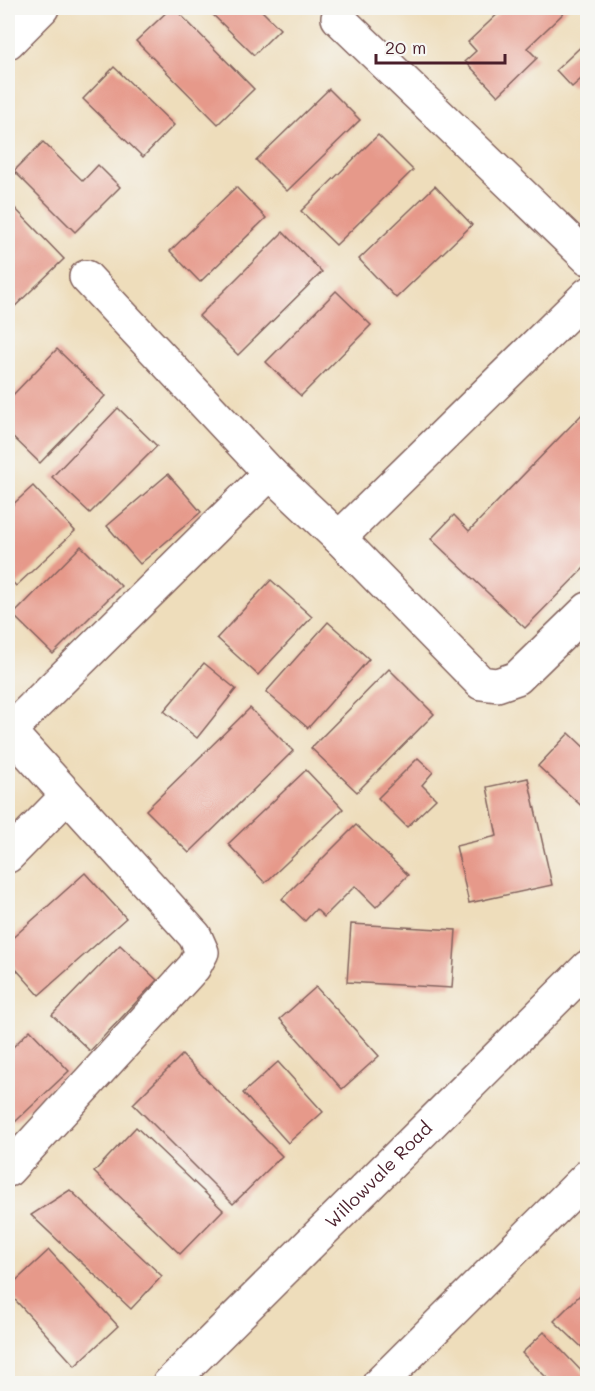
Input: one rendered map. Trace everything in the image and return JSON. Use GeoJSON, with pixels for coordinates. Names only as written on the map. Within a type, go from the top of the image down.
{"type":"FeatureCollection","features":[{"type":"Feature","properties":{"kind":"street"},"geometry":{"type":"LineString","coordinates":[[8,42],[42,8]]}},
{"type":"Feature","properties":{"kind":"street"},"geometry":{"type":"LineString","coordinates":[[338,18],[588,258]]}},
{"type":"Feature","properties":{"kind":"street"},"geometry":{"type":"LineString","coordinates":[[86,277],[270,473],[339,537],[481,683],[497,685],[517,678],[588,609]]}},
{"type":"Feature","properties":{"kind":"street"},"geometry":{"type":"LineString","coordinates":[[339,537],[588,294]]}},
{"type":"Feature","properties":{"kind":"street"},"geometry":{"type":"LineString","coordinates":[[8,1170],[194,966],[202,952],[195,936],[8,730],[270,473]]}},
{"type":"Feature","properties":{"kind":"street"},"geometry":{"type":"LineString","coordinates":[[8,856],[67,795]]}},
{"type":"Feature","properties":{"kind":"street","name":"Willowvale Road"},"geometry":{"type":"LineString","coordinates":[[169,1383],[588,968]]}},
{"type":"Feature","properties":{"kind":"street"},"geometry":{"type":"LineString","coordinates":[[379,1383],[588,1176]]}},
{"type":"Feature","properties":{"kind":"building"},"geometry":{"type":"Polygon","coordinates":[[[171,8],[174,8],[254,89],[218,124],[136,41],[171,8]]]}},
{"type":"Feature","properties":{"kind":"building"},"geometry":{"type":"Polygon","coordinates":[[[206,8],[259,8],[280,29],[254,55],[206,8]]]}},
{"type":"Feature","properties":{"kind":"building"},"geometry":{"type":"Polygon","coordinates":[[[504,8],[569,8],[527,48],[537,58],[498,96],[465,61],[476,51],[468,42],[504,8]]]}},
{"type":"Feature","properties":{"kind":"building"},"geometry":{"type":"Polygon","coordinates":[[[588,40],[588,73],[572,87],[556,70],[588,40]]]}},
{"type":"Feature","properties":{"kind":"building"},"geometry":{"type":"Polygon","coordinates":[[[114,67],[174,125],[143,157],[83,99],[114,67]]]}},
{"type":"Feature","properties":{"kind":"building"},"geometry":{"type":"Polygon","coordinates":[[[329,89],[360,120],[287,191],[256,160],[329,89]]]}},
{"type":"Feature","properties":{"kind":"building"},"geometry":{"type":"Polygon","coordinates":[[[378,135],[413,170],[336,245],[301,211],[378,135]]]}},
{"type":"Feature","properties":{"kind":"building"},"geometry":{"type":"Polygon","coordinates":[[[43,142],[83,181],[98,165],[120,187],[75,232],[14,171],[43,142]]]}},
{"type":"Feature","properties":{"kind":"building"},"geometry":{"type":"Polygon","coordinates":[[[435,186],[472,225],[396,298],[359,259],[435,186]]]}},
{"type":"Feature","properties":{"kind":"building"},"geometry":{"type":"Polygon","coordinates":[[[236,187],[266,218],[200,282],[170,251],[236,187]]]}},
{"type":"Feature","properties":{"kind":"building"},"geometry":{"type":"Polygon","coordinates":[[[8,201],[64,259],[8,313],[8,201]]]}},
{"type":"Feature","properties":{"kind":"building"},"geometry":{"type":"Polygon","coordinates":[[[283,232],[322,272],[238,355],[199,316],[283,232]]]}},
{"type":"Feature","properties":{"kind":"building"},"geometry":{"type":"Polygon","coordinates":[[[336,291],[371,325],[301,396],[266,362],[336,291]]]}},
{"type":"Feature","properties":{"kind":"building"},"geometry":{"type":"Polygon","coordinates":[[[57,349],[105,396],[40,463],[8,432],[8,400],[57,349]]]}},
{"type":"Feature","properties":{"kind":"building"},"geometry":{"type":"Polygon","coordinates":[[[118,408],[157,446],[90,513],[52,477],[118,408]]]}},
{"type":"Feature","properties":{"kind":"building"},"geometry":{"type":"Polygon","coordinates":[[[588,408],[588,564],[525,628],[431,539],[454,515],[469,531],[588,408]]]}},
{"type":"Feature","properties":{"kind":"building"},"geometry":{"type":"Polygon","coordinates":[[[168,474],[201,512],[140,564],[107,526],[168,474]]]}},
{"type":"Feature","properties":{"kind":"building"},"geometry":{"type":"Polygon","coordinates":[[[33,486],[75,531],[16,586],[8,577],[8,509],[33,486]]]}},
{"type":"Feature","properties":{"kind":"building"},"geometry":{"type":"Polygon","coordinates":[[[81,546],[121,586],[53,654],[13,615],[81,546]]]}},
{"type":"Feature","properties":{"kind":"building"},"geometry":{"type":"Polygon","coordinates":[[[271,580],[312,617],[258,675],[217,638],[271,580]]]}},
{"type":"Feature","properties":{"kind":"building"},"geometry":{"type":"Polygon","coordinates":[[[328,622],[369,659],[308,728],[266,692],[328,622]]]}},
{"type":"Feature","properties":{"kind":"building"},"geometry":{"type":"Polygon","coordinates":[[[204,663],[236,689],[197,738],[164,711],[204,663]]]}},
{"type":"Feature","properties":{"kind":"building"},"geometry":{"type":"Polygon","coordinates":[[[389,669],[434,714],[357,792],[311,748],[389,669]]]}},
{"type":"Feature","properties":{"kind":"building"},"geometry":{"type":"Polygon","coordinates":[[[250,708],[293,751],[189,853],[146,810],[250,708]]]}},
{"type":"Feature","properties":{"kind":"building"},"geometry":{"type":"Polygon","coordinates":[[[569,733],[588,751],[588,812],[538,766],[569,733]]]}},
{"type":"Feature","properties":{"kind":"building"},"geometry":{"type":"Polygon","coordinates":[[[418,758],[433,772],[422,785],[436,799],[407,827],[378,798],[418,758]]]}},
{"type":"Feature","properties":{"kind":"building"},"geometry":{"type":"Polygon","coordinates":[[[306,770],[343,809],[265,883],[228,844],[306,770]]]}},
{"type":"Feature","properties":{"kind":"building"},"geometry":{"type":"Polygon","coordinates":[[[528,778],[552,885],[469,903],[456,846],[497,836],[487,787],[528,778]]]}},
{"type":"Feature","properties":{"kind":"building"},"geometry":{"type":"Polygon","coordinates":[[[356,825],[408,875],[376,907],[355,886],[324,917],[316,909],[305,921],[282,899],[356,825]]]}},
{"type":"Feature","properties":{"kind":"building"},"geometry":{"type":"Polygon","coordinates":[[[85,873],[126,918],[39,995],[8,960],[8,942],[85,873]]]}},
{"type":"Feature","properties":{"kind":"building"},"geometry":{"type":"Polygon","coordinates":[[[351,924],[456,930],[452,988],[347,982],[351,924]]]}},
{"type":"Feature","properties":{"kind":"building"},"geometry":{"type":"Polygon","coordinates":[[[120,945],[157,980],[90,1051],[52,1015],[120,945]]]}},
{"type":"Feature","properties":{"kind":"building"},"geometry":{"type":"Polygon","coordinates":[[[316,987],[379,1056],[342,1089],[280,1019],[316,987]]]}},
{"type":"Feature","properties":{"kind":"building"},"geometry":{"type":"Polygon","coordinates":[[[30,1030],[69,1071],[15,1122],[8,1115],[8,1052],[30,1030]]]}},
{"type":"Feature","properties":{"kind":"building"},"geometry":{"type":"Polygon","coordinates":[[[182,1055],[282,1156],[233,1204],[133,1104],[182,1055]]]}},
{"type":"Feature","properties":{"kind":"building"},"geometry":{"type":"Polygon","coordinates":[[[278,1062],[323,1112],[288,1143],[243,1093],[278,1062]]]}},
{"type":"Feature","properties":{"kind":"building"},"geometry":{"type":"Polygon","coordinates":[[[136,1127],[223,1210],[180,1254],[94,1172],[136,1127]]]}},
{"type":"Feature","properties":{"kind":"building"},"geometry":{"type":"Polygon","coordinates":[[[70,1190],[162,1276],[131,1309],[31,1215],[70,1190]]]}},
{"type":"Feature","properties":{"kind":"building"},"geometry":{"type":"Polygon","coordinates":[[[49,1250],[118,1326],[75,1366],[8,1292],[8,1288],[49,1250]]]}},
{"type":"Feature","properties":{"kind":"building"},"geometry":{"type":"Polygon","coordinates":[[[588,1287],[588,1353],[554,1321],[588,1287]]]}},
{"type":"Feature","properties":{"kind":"building"},"geometry":{"type":"Polygon","coordinates":[[[544,1332],[588,1378],[588,1384],[553,1384],[522,1353],[544,1332]]]}}]}
